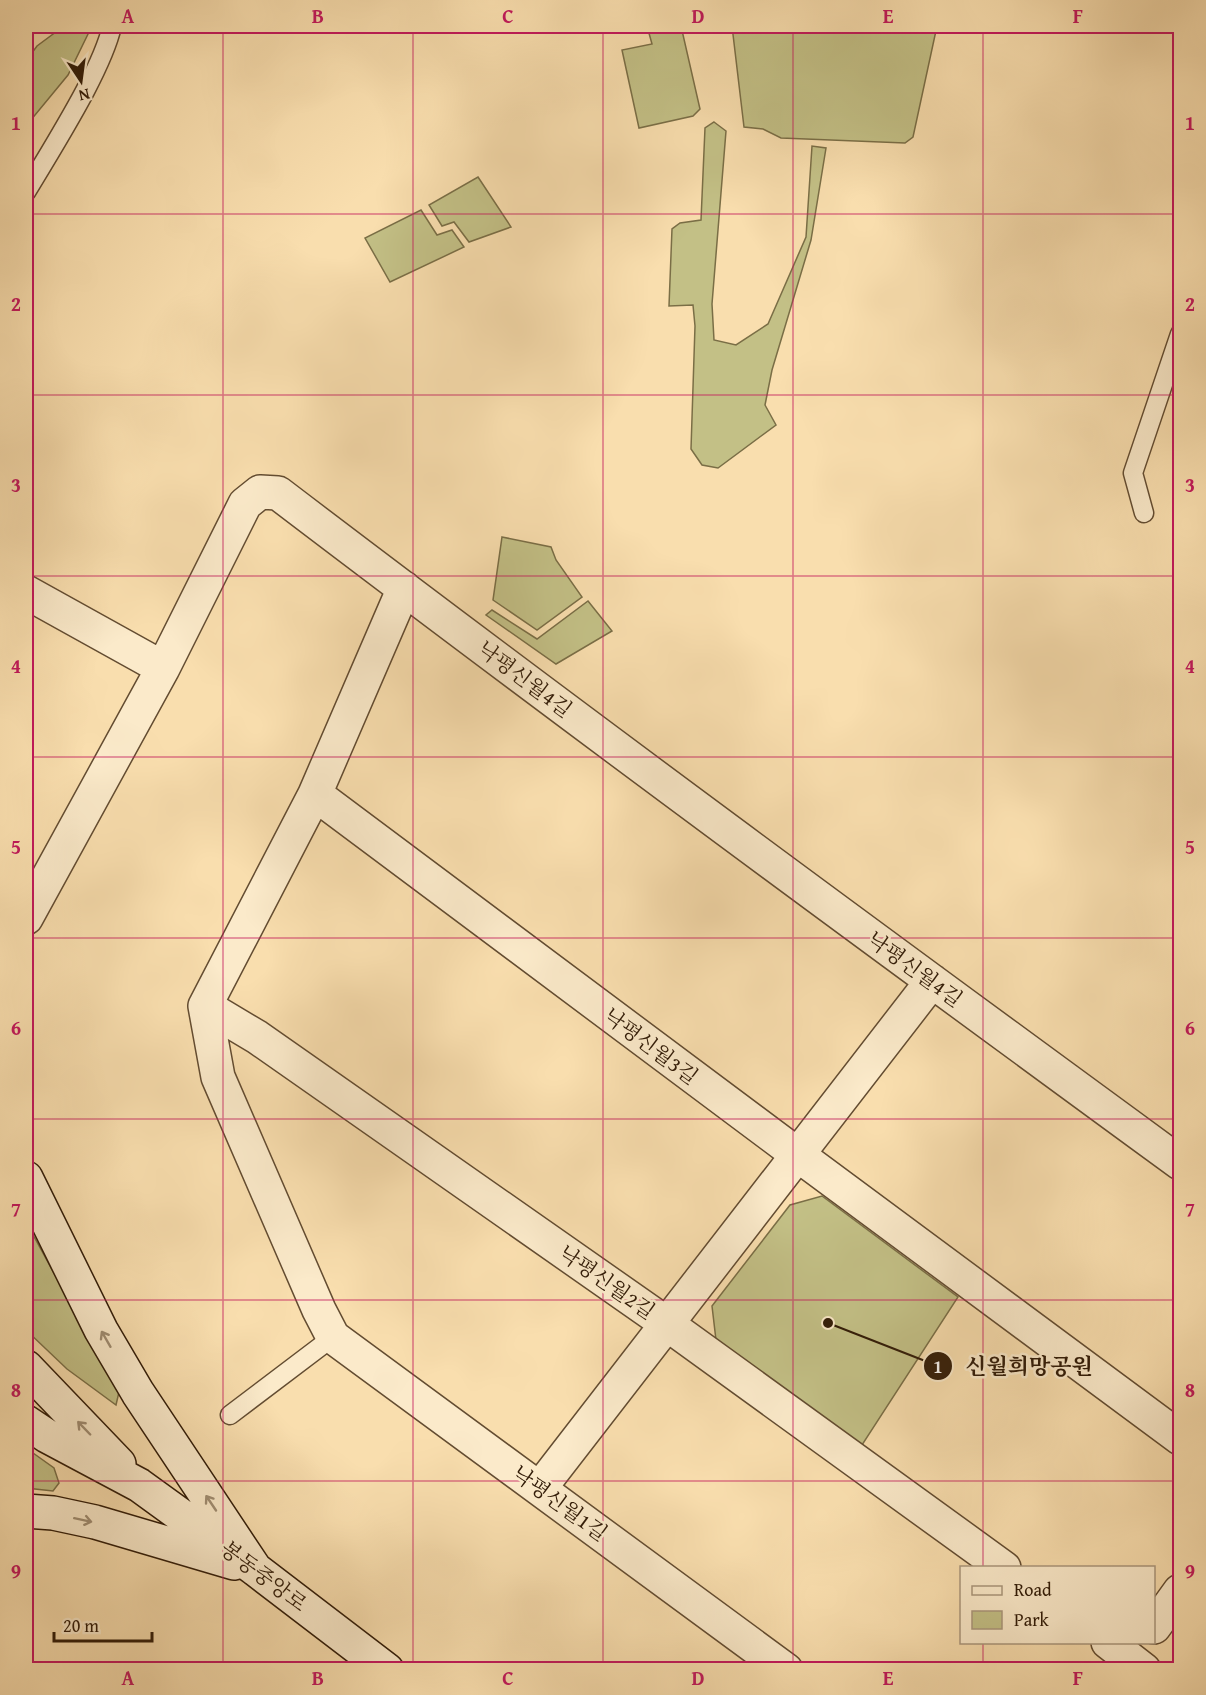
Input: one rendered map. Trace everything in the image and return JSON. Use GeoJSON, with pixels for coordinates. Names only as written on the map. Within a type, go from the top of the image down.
{"type":"FeatureCollection","features":[{"type":"Feature","properties":{"kind":"street","name":"낙평신월4길"},"geometry":{"type":"LineString","coordinates":[[26,918],[164,668],[245,504],[260,492],[278,493],[1180,1163]]}},
{"type":"Feature","properties":{"kind":"street"},"geometry":{"type":"LineString","coordinates":[[333,1337],[319,1310],[218,1077],[205,1006],[315,794],[404,588]]}},
{"type":"Feature","properties":{"kind":"street"},"geometry":{"type":"LineString","coordinates":[[26,592],[164,668]]}},
{"type":"Feature","properties":{"kind":"street","name":"낙평신월3길"},"geometry":{"type":"LineString","coordinates":[[315,794],[1180,1438]]}},
{"type":"Feature","properties":{"kind":"street"},"geometry":{"type":"LineString","coordinates":[[540,1488],[932,981]]}},
{"type":"Feature","properties":{"kind":"street","name":"낙평신월2길"},"geometry":{"type":"LineString","coordinates":[[205,1006],[257,1037],[668,1324],[1001,1566]]}},
{"type":"Feature","properties":{"kind":"street"},"geometry":{"type":"LineString","coordinates":[[26,1178],[101,1330],[138,1393],[255,1569]]}},
{"type":"Feature","properties":{"kind":"street","name":"낙평신월1길"},"geometry":{"type":"LineString","coordinates":[[333,1337],[786,1670]]}},
{"type":"Feature","properties":{"kind":"street","name":"봉동중앙로"},"geometry":{"type":"LineString","coordinates":[[26,1367],[139,1485]]}},
{"type":"Feature","properties":{"kind":"street","name":"봉동중앙로"},"geometry":{"type":"LineString","coordinates":[[26,1422],[47,1436],[139,1485],[255,1569],[387,1670]]}},
{"type":"Feature","properties":{"kind":"street"},"geometry":{"type":"LineString","coordinates":[[26,1511],[53,1513],[95,1522],[255,1569]]}},
{"type":"Feature","properties":{"kind":"street"},"geometry":{"type":"LineString","coordinates":[[1155,1626],[1180,1591]]}},
{"type":"Feature","properties":{"kind":"lane"},"geometry":{"type":"LineString","coordinates":[[26,192],[94,74],[112,26]]}},
{"type":"Feature","properties":{"kind":"lane"},"geometry":{"type":"LineString","coordinates":[[1144,513],[1133,473],[1180,334]]}},
{"type":"Feature","properties":{"kind":"lane"},"geometry":{"type":"LineString","coordinates":[[230,1415],[333,1337]]}},
{"type":"Feature","properties":{"kind":"green space"},"geometry":{"type":"Polygon","coordinates":[[[64,26],[89,26],[90,30],[68,75],[26,126],[26,61],[37,46],[64,26]]]}},
{"type":"Feature","properties":{"kind":"green space"},"geometry":{"type":"Polygon","coordinates":[[[647,26],[681,26],[700,109],[693,116],[639,128],[622,50],[652,44],[647,26]]]}},
{"type":"Feature","properties":{"kind":"green space"},"geometry":{"type":"Polygon","coordinates":[[[732,26],[937,26],[913,137],[905,143],[781,138],[763,129],[744,127],[732,26]]]}},
{"type":"Feature","properties":{"kind":"green space"},"geometry":{"type":"Polygon","coordinates":[[[714,122],[726,131],[712,304],[714,340],[736,345],[768,324],[806,237],[812,146],[826,148],[811,240],[772,370],[765,405],[776,425],[718,468],[702,465],[691,449],[695,326],[693,305],[669,306],[672,229],[680,223],[701,220],[705,128],[714,122]]]}},
{"type":"Feature","properties":{"kind":"green space"},"geometry":{"type":"Polygon","coordinates":[[[478,177],[511,227],[469,242],[454,222],[442,226],[429,205],[478,177]]]}},
{"type":"Feature","properties":{"kind":"green space"},"geometry":{"type":"Polygon","coordinates":[[[421,210],[437,235],[452,230],[464,247],[390,282],[365,238],[421,210]]]}},
{"type":"Feature","properties":{"kind":"green space"},"geometry":{"type":"Polygon","coordinates":[[[502,537],[551,547],[556,560],[582,597],[537,630],[493,600],[502,537]]]}},
{"type":"Feature","properties":{"kind":"green space"},"geometry":{"type":"Polygon","coordinates":[[[588,601],[612,631],[556,664],[486,615],[492,610],[537,639],[588,601]]]}},
{"type":"Feature","properties":{"kind":"green space"},"geometry":{"type":"Polygon","coordinates":[[[822,1196],[958,1297],[862,1445],[716,1340],[712,1306],[790,1205],[822,1196]]]}},
{"type":"Feature","properties":{"kind":"green space"},"geometry":{"type":"Polygon","coordinates":[[[26,1222],[119,1392],[116,1405],[67,1369],[26,1330],[26,1222]]]}},
{"type":"Feature","properties":{"kind":"green space"},"geometry":{"type":"Polygon","coordinates":[[[26,1448],[54,1468],[59,1483],[53,1491],[26,1488],[26,1448]]]}},
{"type":"Feature","properties":{"kind":"place","name":"신월희망공원"},"geometry":{"type":"Point","coordinates":[828,1323]}}]}
